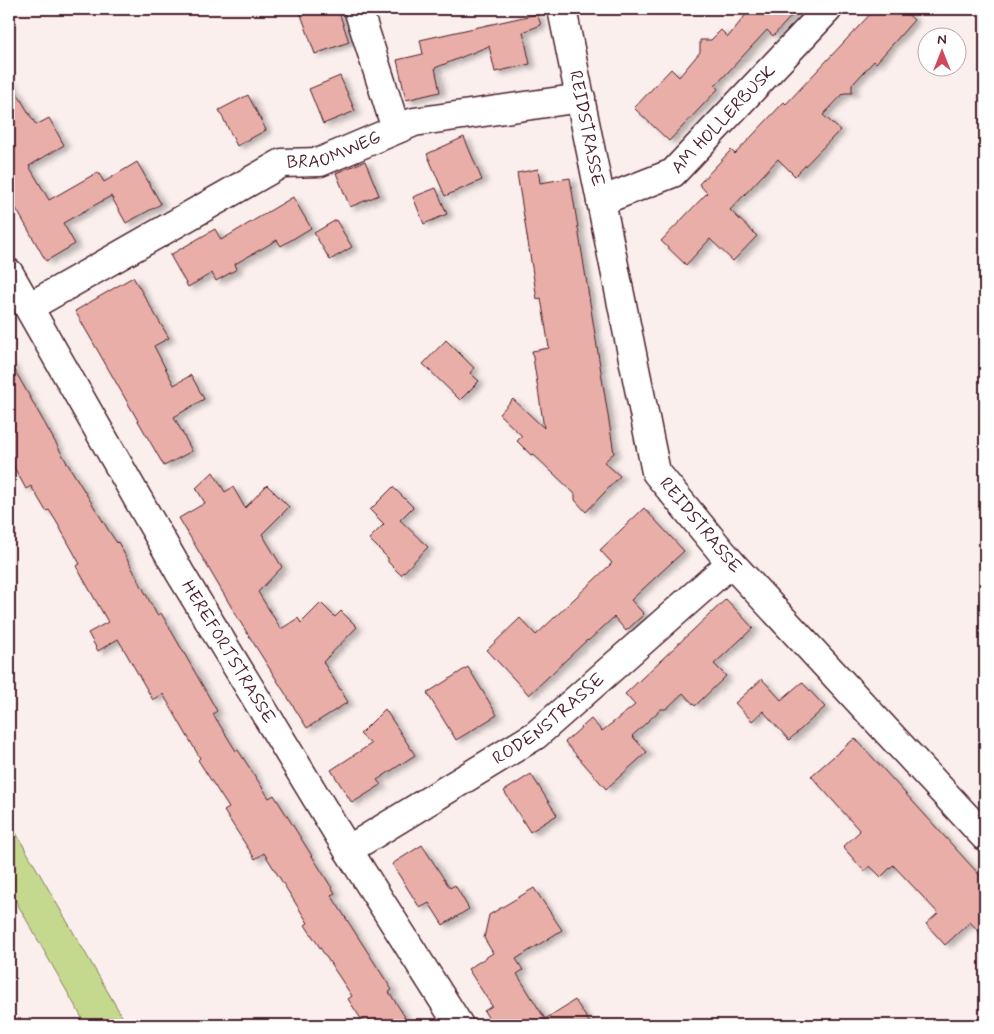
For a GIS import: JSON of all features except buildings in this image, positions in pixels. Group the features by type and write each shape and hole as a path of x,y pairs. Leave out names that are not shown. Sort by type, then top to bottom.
{"street":[{"path":"358,9 396,129"},
{"name":"REIDSTRASSE","path":"562,9 656,472 731,563 985,838"},
{"name":"AM HOLLERBUSK","path":"601,201 673,173 828,9"},
{"name":"BRAOMWEG","path":"29,307 282,163 320,162 414,122 581,98"},
{"name":"HEREFORTSTRASSE","path":"9,272 180,574 348,850 459,1025"},
{"name":"RODENSTRASSE","path":"348,850 536,735 731,563"}],"green space":[{"path":"9,821 127,1025 86,1025 9,889"}]}
